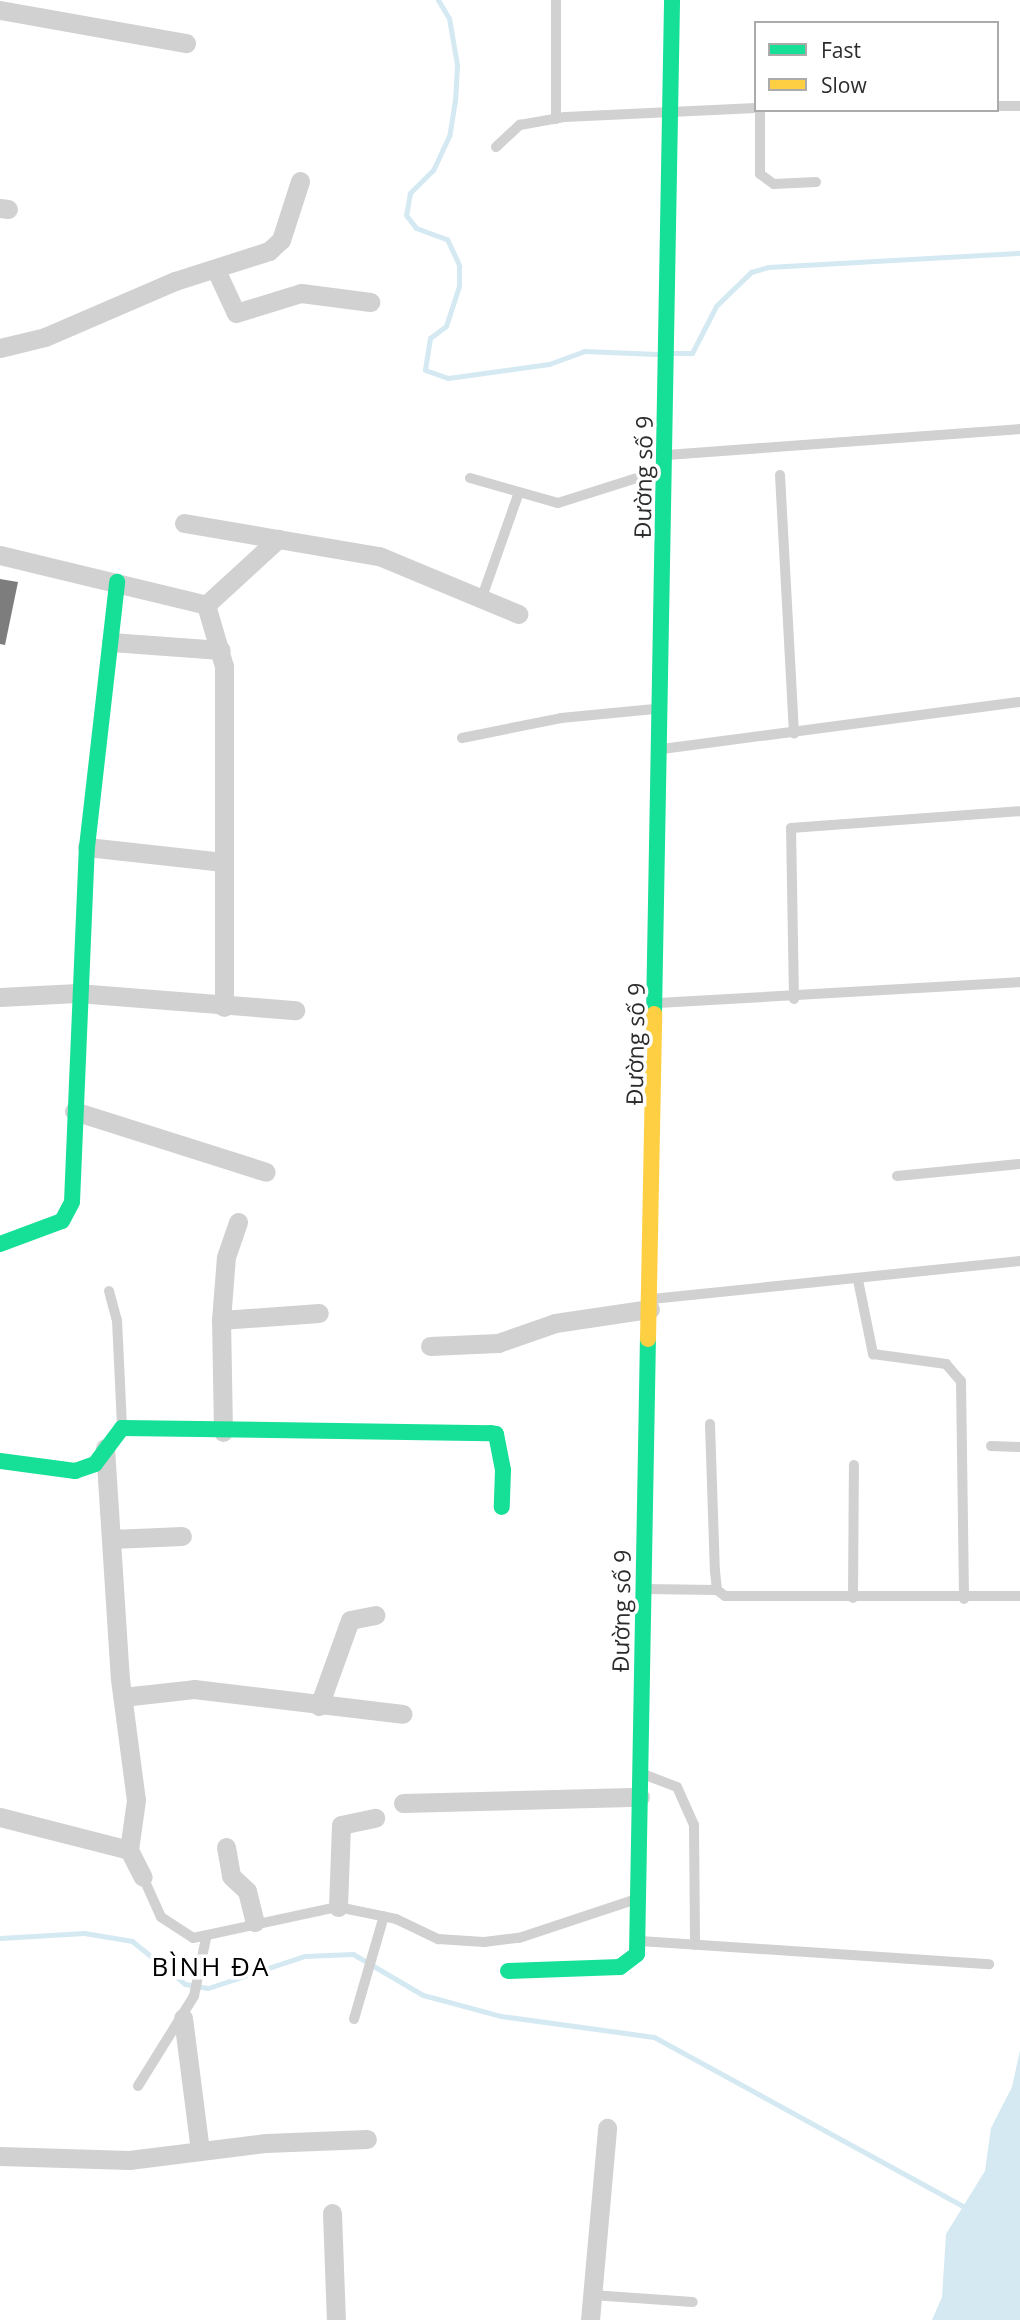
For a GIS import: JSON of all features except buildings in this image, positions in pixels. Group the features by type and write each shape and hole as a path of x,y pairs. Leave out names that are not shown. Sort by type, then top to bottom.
{"street":[{"name":"Đường số 9","path":"637,1941 659,1003 672,0"},
{"path":"0,10 186,43"},
{"path":"0,348 45,337 276,246 300,181"},
{"path":"216,270 236,313 301,293 370,302"},
{"path":"184,523 379,556 481,601 518,614"},
{"path":"206,605 278,539"},
{"path":"0,555 206,605"},
{"path":"0,1244 62,1221 72,1202 77,993 87,847 117,582"},
{"path":"206,605 221,650 224,1007"},
{"path":"111,642 221,650"},
{"path":"87,847 223,862"},
{"path":"0,997 77,993 224,1007 295,1010"},
{"path":"74,1111 266,1172"},
{"path":"223,1432 221,1320 226,1256 238,1222"},
{"path":"430,1346 498,1343 555,1323 651,1304"},
{"path":"221,1320 319,1313"},
{"path":"0,1461 75,1471 95,1464 122,1428 223,1432 489,1433 495,1434 503,1470 502,1507"},
{"path":"105,1448 122,1697 136,1800 129,1850 143,1877"},
{"path":"112,1539 182,1536"},
{"path":"319,1706 350,1620 376,1615"},
{"path":"122,1697 194,1689 403,1714"},
{"path":"403,1803 640,1797"},
{"path":"0,1817 129,1850"},
{"path":"338,1907 341,1825 376,1818"},
{"path":"226,1847 231,1876 247,1891 255,1922"},
{"path":"508,1971 620,1967 631,1964 637,1941"},
{"path":"183,2018 200,2151"},
{"path":"590,2320 607,2128"},
{"path":"0,2157 129,2160 200,2151 367,2139"},
{"path":"332,2213 336,2320"}],"lane":[{"path":"556,0 556,119"},
{"path":"999,106 1020,106"},
{"path":"496,148 520,125 556,119 671,109 754,109"},
{"path":"758,112 760,174 774,184 816,182"},
{"path":"470,478 558,503 666,462 1020,429"},
{"path":"780,475 794,734"},
{"path":"481,601 519,492"},
{"path":"662,749 794,734 1020,702"},
{"path":"462,738 561,718 663,708"},
{"path":"794,999 791,828 1020,811"},
{"path":"659,1003 794,999 1020,982"},
{"path":"897,1176 1020,1164"},
{"path":"651,1304 1020,1261"},
{"path":"858,1280 873,1354 946,1364 961,1381 964,1600"},
{"path":"109,1291 117,1320 122,1428"},
{"path":"710,1424 717,1590"},
{"path":"991,1446 1020,1447"},
{"path":"853,1598 854,1465"},
{"path":"644,1589 717,1590 737,1599 964,1600 1020,1596"},
{"path":"641,1774 677,1787 694,1825 695,1945"},
{"path":"143,1877 171,1927 206,1938 255,1922 338,1907 383,1916 438,1939 484,1942 519,1938 636,1899"},
{"path":"354,2019 383,1916"},
{"path":"138,2086 183,2018 194,1996 206,1938"},
{"path":"637,1941 989,1964"},
{"path":"592,2295 693,2302"}],"water":[{"path":"1020,2050 1020,2320 932,2320 942,2297 946,2234 985,2171 991,2128 1012,2087"}],"waterway":[{"path":"438,0 449,18 457,65 455,100 449,136 433,170 410,193 406,215 416,228 447,239 459,265 459,286 446,326 430,338 425,370 448,378 549,364 584,351 657,354"},
{"path":"674,353 692,353 716,306 751,272 768,267 1020,253"},
{"path":"0,1938 84,1933 132,1941 185,1984 208,1988 305,1956 353,1954 423,1995 501,2016 654,2037 963,2206"}],"traffic: fast":[{"path":"654,1014 672,0"},
{"path":"0,1244 62,1221 72,1202 87,847 117,582"},
{"path":"508,1971 620,1967 637,1954 648,1339"},
{"path":"0,1461 75,1471 95,1464 122,1428 490,1433 496,1434 503,1470 502,1507"}],"traffic: slow":[{"path":"648,1339 654,1014"}],"district":[{"name":"BÌNH ĐA","path":"211,1967"}]}
